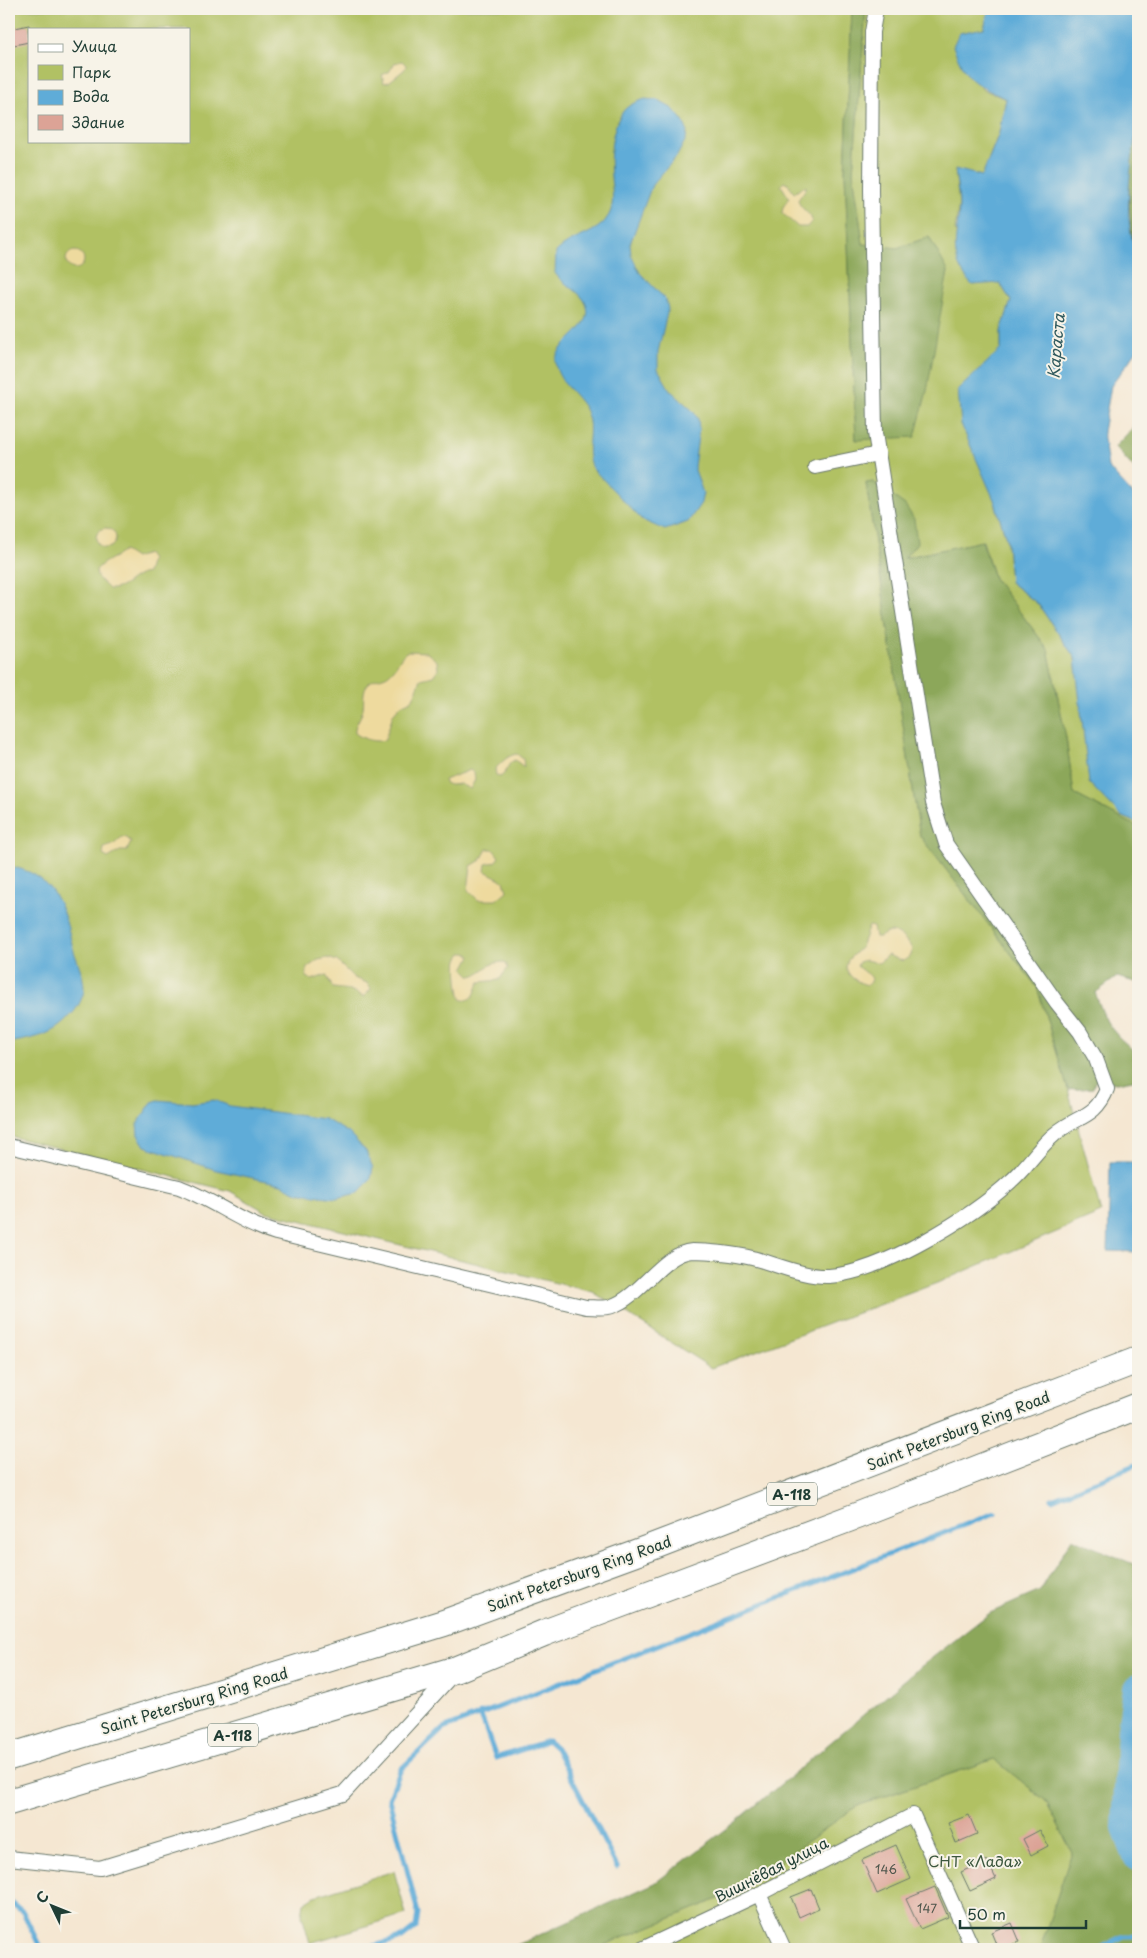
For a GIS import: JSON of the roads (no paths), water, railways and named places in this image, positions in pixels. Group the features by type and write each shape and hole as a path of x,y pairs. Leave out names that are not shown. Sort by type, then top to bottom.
{"highway":[{"name":"Saint Petersburg Ring Road","path":"9,1757 444,1623 686,1534 1138,1360"},
{"name":"А-118","path":"9,1802 457,1669 544,1633 860,1515 1138,1406"}],"street":[{"path":"9,1146 179,1187 201,1195 254,1227 276,1233 586,1307 611,1307 626,1300 676,1257 691,1251 751,1257 797,1272 827,1276 849,1274 951,1226 988,1202 1014,1179 1054,1134 1101,1104 1107,1089 1096,1059 1080,1032 1057,1003 946,844 933,803 875,433 871,190 872,32 876,9"},
{"path":"815,466 878,454"},
{"path":"9,1858 100,1868 343,1794 457,1669"},
{"name":"Вишнёвая улица","path":"642,1949 759,1894 913,1815 973,1949"},
{"path":"759,1894 784,1949"}],"water":[{"path":"989,9 1138,9 1138,109 1128,202 1132,239 1138,257 1138,349 1111,386 1103,432 1108,467 1138,500 1138,823 1121,816 1089,783 1075,658 1038,604 1010,582 1007,542 995,502 961,424 958,390 1001,349 1001,331 1011,301 1000,283 972,285 959,264 955,246 959,196 955,169 982,176 999,133 1006,99 985,89 972,80 962,67 953,46 959,33 984,28"},
{"path":"645,99 657,100 673,109 683,121 687,130 686,139 677,156 652,185 630,244 631,255 640,273 666,300 668,309 658,352 658,369 670,390 693,411 698,419 699,429 694,467 703,493 701,503 688,522 665,530 642,520 592,468 589,454 589,425 586,411 559,376 555,361 564,345 583,325 588,309 581,296 555,273 556,252 569,242 599,227 609,215 613,201 610,170 615,127 626,108"},
{"path":"17,868 30,872 40,879 56,897 83,977 84,989 81,1000 64,1023 42,1035 9,1043 9,869"},
{"path":"158,1100 192,1103 214,1100 230,1106 325,1119 349,1133 366,1151 373,1168 371,1178 359,1193 337,1198 320,1196 297,1192 281,1184 216,1170 145,1146 138,1135 137,1124 152,1102"},
{"path":"1110,1162 1138,1162 1138,1252 1108,1251"}],"waterway":[{"path":"1052,1499 1138,1464"},
{"path":"364,1949 402,1938 416,1927 418,1913 389,1799 401,1769 443,1729 995,1513"},
{"name":"Караста","path":"1138,1689 1132,1730 1127,1828 1138,1856"},
{"path":"480,1713 496,1758 548,1741 556,1748 617,1867"},
{"path":"9,1901 23,1912 41,1949"},
{"path":"1103,1947 1124,1936 1138,1936"}],"park label":[{"name":"СНТ «Лада»","path":"975,1860"}]}
